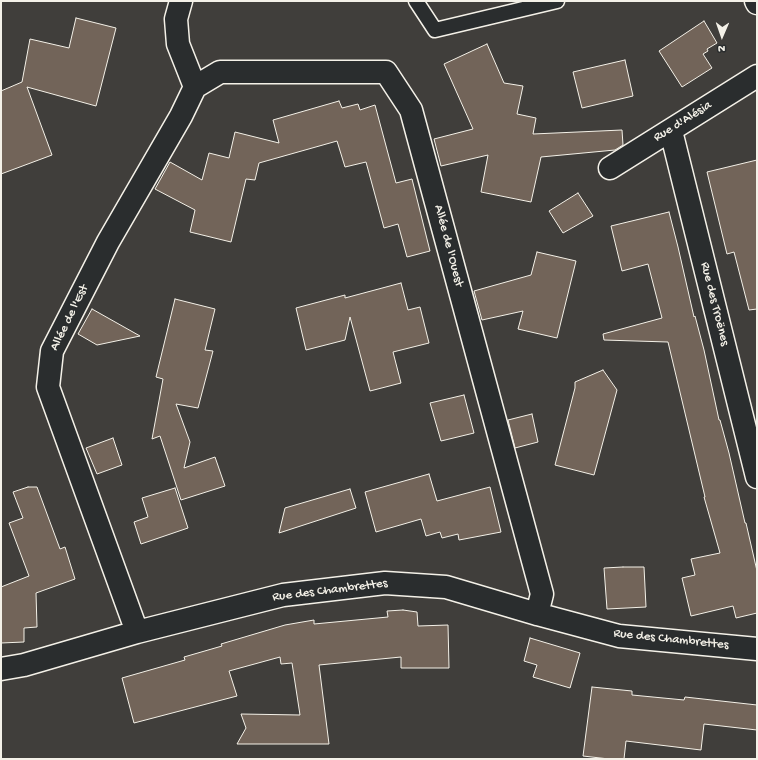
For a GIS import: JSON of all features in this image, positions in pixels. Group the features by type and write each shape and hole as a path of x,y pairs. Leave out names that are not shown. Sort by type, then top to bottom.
{"street":[{"path":"181,1 176,19 178,44 195,87"},
{"name":"Allée de l'Ouest","path":"195,87 220,72 386,72 399,91 411,110 542,594 537,614"},
{"name":"Rue d'Alésia","path":"610,168 757,76"},
{"name":"Allée de l'Est","path":"137,632 48,387 52,351 108,242 181,116 195,87"},
{"name":"Rue des Troënes","path":"670,131 757,477"},
{"name":"Rue des Chambrettes","path":"1,668 24,666 137,632 283,595 385,583 446,587 619,636 757,649"}],"lane":[{"path":"416,1 435,30 556,1"}],"building":[{"path":"76,18 116,28 96,106 27,87 52,155 1,174 1,91 22,82 30,39 69,48"},
{"path":"704,21 717,43 707,49 708,51 703,54 712,68 682,87 659,51"},
{"path":"487,44 504,83 523,86 517,114 536,118 533,134 622,130 623,145 615,150 541,157 531,202 481,192 488,155 441,166 434,139 473,129 444,64"},
{"path":"625,60 633,96 582,108 573,72"},
{"path":"339,101 342,108 358,104 360,110 375,105 396,183 412,179 430,251 407,257 398,224 384,228 366,162 345,167 337,141 259,163 255,180 246,179 231,242 190,232 195,210 155,189 170,162 202,180 209,153 229,158 235,132 279,143 273,120"},
{"path":"757,160 757,309 749,310 734,252 727,254 707,172"},
{"path":"578,193 593,216 563,233 549,211"},
{"path":"669,212 757,571 757,613 736,618 733,606 691,616 682,578 695,575 691,559 720,553 704,497 668,342 604,340 603,334 662,318 648,264 622,271 611,226"},
{"path":"537,252 576,261 557,338 518,329 523,311 482,320 474,291 531,275"},
{"path":"401,283 408,310 420,307 429,343 393,352 401,383 370,391 350,317 345,340 306,350 296,308 345,295 345,298"},
{"path":"175,299 215,309 205,350 213,351 198,408 176,404 190,442 184,468 215,457 225,486 181,500 160,436 152,439 163,379 156,377"},
{"path":"92,309 140,336 97,345 78,334"},
{"path":"603,370 617,390 594,475 555,465 575,388 575,382"},
{"path":"464,395 474,433 441,441 430,403"},
{"path":"532,414 538,442 515,448 508,420"},
{"path":"113,438 122,465 97,474 86,448"},
{"path":"429,474 437,501 490,487 501,532 459,540 458,534 442,538 440,532 426,536 421,519 376,532 365,492"},
{"path":"28,487 37,487 60,549 65,547 75,579 36,593 37,627 24,628 24,642 1,643 1,587 29,576 9,523 23,518 13,492"},
{"path":"175,488 188,528 141,544 134,522 148,517 142,498"},
{"path":"350,489 356,508 279,533 285,508"},
{"path":"644,567 646,607 607,609 604,568"},
{"path":"403,610 417,612 418,626 448,625 449,668 401,668 401,657 319,665 329,744 237,744 246,728 241,714 300,715 292,663 281,664 280,657 229,671 237,696 134,723 122,678 185,660 184,657 222,646 221,644 285,625 314,620 314,624 388,617 387,611"},
{"path":"530,638 580,653 570,688 533,677 537,665 524,661"},
{"path":"592,687 632,691 632,695 684,700 685,697 757,705 757,730 704,724 701,750 626,741 624,759 583,756"}]}
